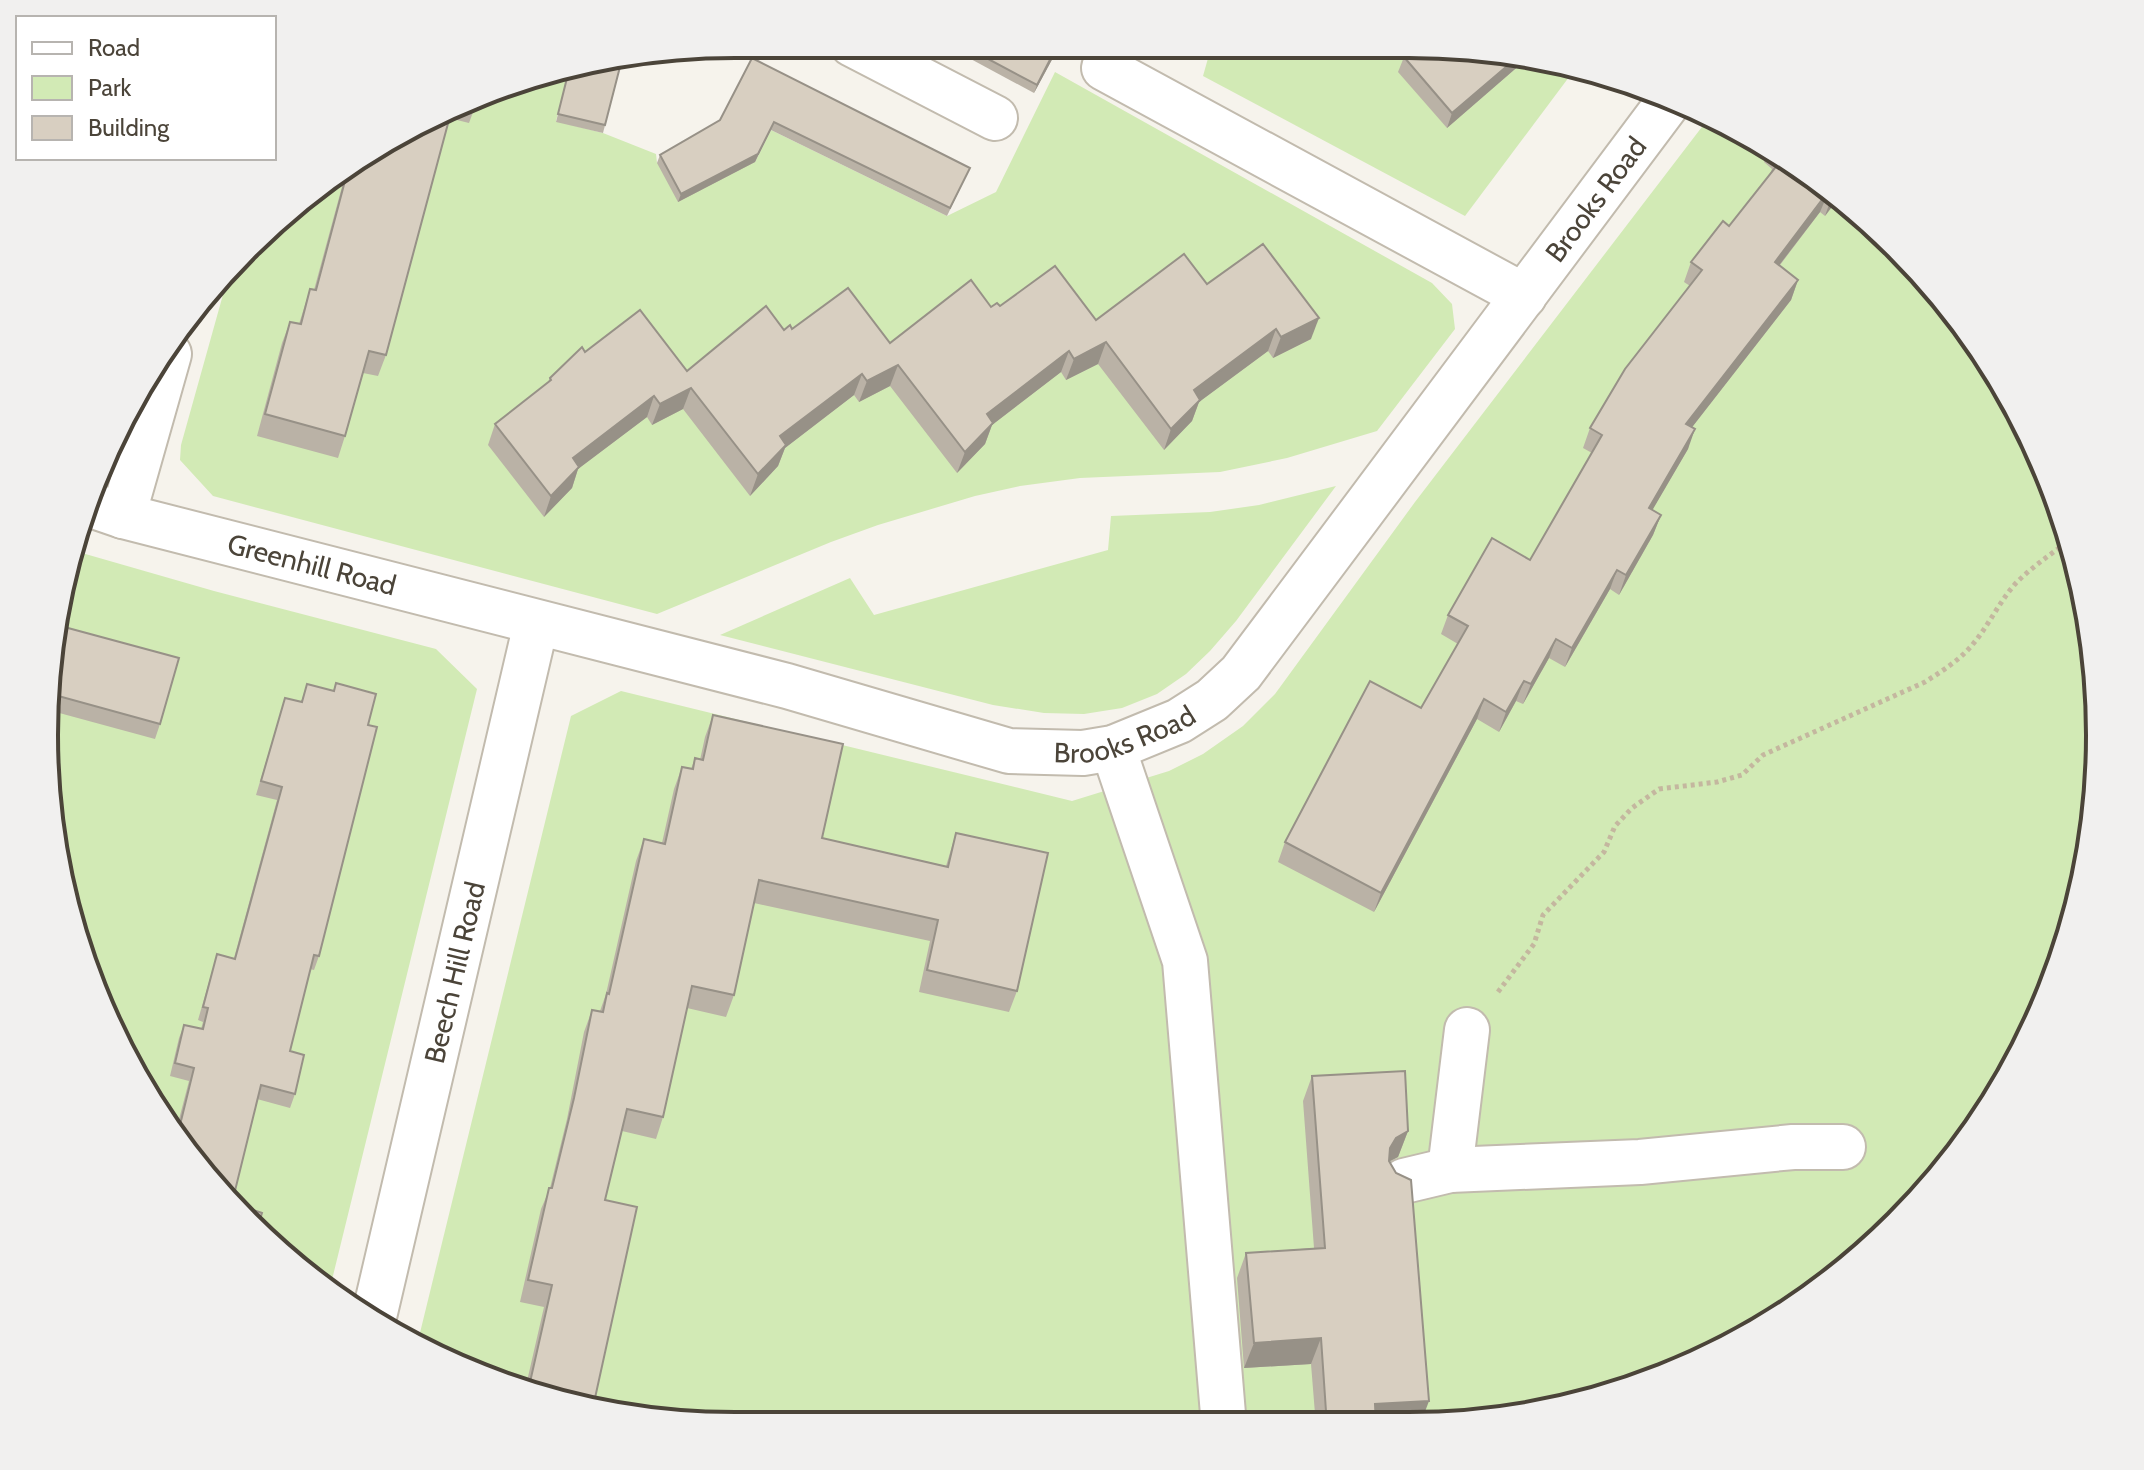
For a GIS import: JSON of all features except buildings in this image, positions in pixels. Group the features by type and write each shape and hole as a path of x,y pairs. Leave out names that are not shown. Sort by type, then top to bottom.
{"street":[{"path":"879,58 995,118"},
{"path":"1104,68 1524,296"},
{"name":"Brooks Road","path":"536,624 787,686 1009,751 1083,753 1113,748 1179,721 1212,700 1241,673 1664,108"},
{"path":"105,510 157,383"},
{"name":"Greenhill Road","path":"105,510 536,624"},
{"name":"Beech Hill Road","path":"376,1309 536,624"},
{"path":"1113,748 1185,961 1223,1412"},
{"path":"1450,1170 1467,1030"},
{"path":"1404,1181 1450,1170 1640,1162 1793,1147 1843,1147"}],"path":[{"path":"1467,1030 1486,1011 1534,944 1543,915 1604,852 1615,826 1632,808 1659,789 1717,782 1742,775 1763,755 1925,682 1949,667 1973,644 2015,584 2059,548"}],"green space":[{"path":"1208,58 1409,58 1497,64 1569,77 1465,216 1203,76"},
{"path":"1055,72 1432,283 1452,304 1455,329 1377,431 1287,458 1220,472 1080,478 975,496 831,542 657,614 213,496 180,460 181,445 224,292 256,256 323,198 396,149 476,110 567,79 556,121 603,133 656,154 657,163 755,162 771,130 947,216 996,192"},
{"path":"1703,126 1785,172 1821,198 1888,256 1946,323 1995,397 2016,436 2050,517 2073,603 2085,691 2086,735 2085,779 2073,867 2050,953 2016,1034 1995,1074 1972,1111 1918,1181 1855,1244 1785,1298 1748,1321 1668,1360 1584,1389 1541,1399 1453,1411 691,1411 603,1399 560,1389 476,1360 420,1334 571,716 621,691 1072,801 1169,771 1203,754 1243,726 1275,694 1415,502"},
{"path":"1336,486 1236,621 1210,651 1186,674 1157,694 1122,708 1084,714 1044,713 993,705 720,635 850,578 874,615 1108,550 1111,516 1210,512 1259,505"},
{"path":"83,553 436,649 477,689 332,1279 256,1214 198,1147 149,1074 128,1034 94,953 71,867 59,779 59,691 71,603"}]}
